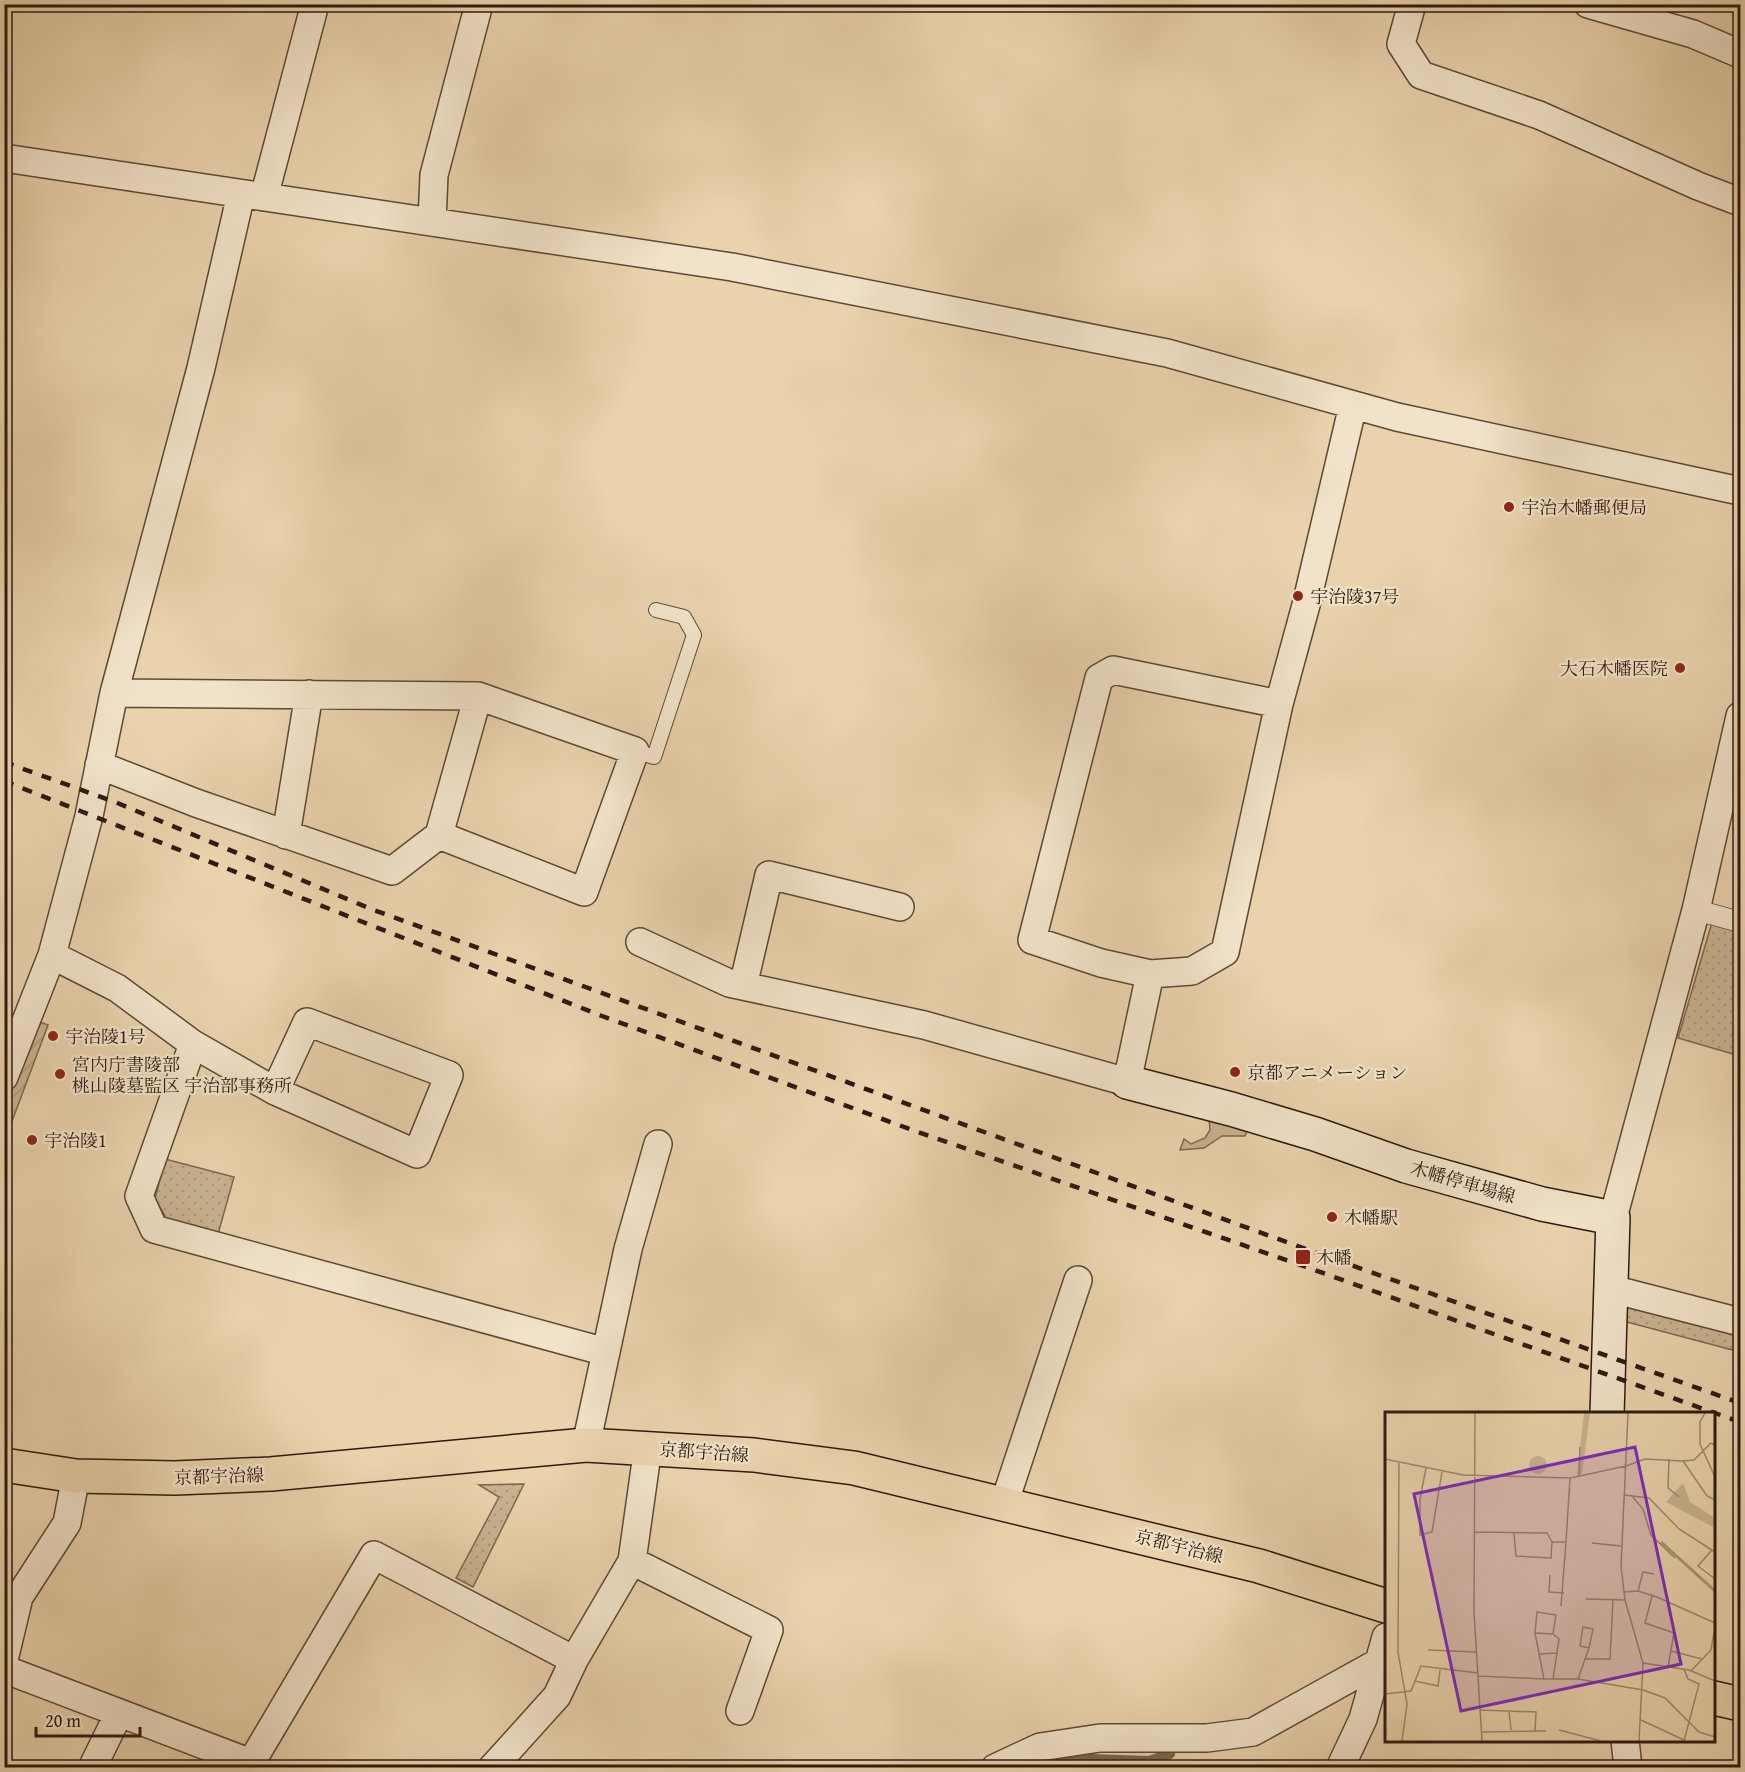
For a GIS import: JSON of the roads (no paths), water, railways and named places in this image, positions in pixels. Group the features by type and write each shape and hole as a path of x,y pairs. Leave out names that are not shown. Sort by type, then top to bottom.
{"main road":[{"name":"木幡停車場線","path":"1127,1082 1231,1109 1406,1166 1542,1204 1613,1218"},
{"path":"1607,1412 1613,1218"},
{"name":"京都宇治線","path":"4,1465 76,1476 175,1478 271,1474 586,1446 648,1447 754,1455 854,1468 1259,1566 1385,1606"},
{"path":"1715,1698 1740,1704"}],"street":[{"path":"4,1077 52,955 99,765 114,693 201,368 253,195 315,4"},
{"path":"432,222 434,175 479,4"},
{"path":"1412,4 1401,44 1421,75 1539,115 1698,186 1740,202"},
{"path":"1588,4 1693,34 1740,54"},
{"path":"4,158 732,267 1155,350 1397,417 1740,491"},
{"path":"1279,704 1113,670 1099,678 1032,940 1101,963 1150,974 1192,971 1225,952 1279,704 1306,605 1353,405"},
{"path":"114,693 478,696 635,751 584,892 439,835"},
{"path":"286,835 309,694"},
{"path":"99,765 286,835 392,871 439,835 478,696"},
{"path":"1613,1218 1695,910 1740,716"},
{"path":"743,986 769,875 900,907"},
{"path":"1695,910 1740,922"},
{"path":"640,942 729,983 924,1025 1127,1082 1150,974"},
{"path":"52,955 117,988 193,1044 275,1091 417,1154 449,1075 307,1022 275,1091"},
{"path":"193,1044 139,1196 153,1229 606,1352"},
{"path":"586,1446 628,1249 658,1144"},
{"path":"1004,1504 1078,1280"},
{"path":"1612,1289 1740,1322"},
{"path":"492,1767 557,1696 574,1660 632,1561 648,1447"},
{"path":"4,1659 19,1597 67,1523 76,1476"},
{"path":"4,1669 251,1763 374,1555 574,1660"},
{"path":"632,1561 769,1630 740,1711"},
{"path":"995,1767 1040,1747 1100,1738 1207,1738 1254,1732 1383,1649"},
{"path":"1340,1767 1363,1719 1383,1649"},
{"path":"92,1767 119,1713"},
{"path":"1625,1742 1628,1767"}],"lane":[{"path":"635,751 654,757 694,635 684,617 657,610"}],"waterway":[{"path":"1043,1768 1062,1758 1149,1761 1170,1754"}],"railway":[{"path":"4,762 115,802 371,909 1314,1252 1740,1403"},
{"path":"4,781 602,1016 915,1131 1309,1268 1712,1412"},
{"path":"1715,1413 1740,1422"}],"place":[{"name":"宇治木幡郵便局","path":"1509,507"},
{"name":"宇治陵37号","path":"1298,596"},
{"name":"大石木幡医院","path":"1680,668"},
{"name":"宇治陵1号","path":"53,1036"},
{"name":"京都アニメーション","path":"1235,1072"},
{"name":"宮内庁書陵部 桃山陵墓監区 宇治部事務所","path":"60,1074"},
{"name":"宇治陵1","path":"32,1140"},
{"name":"木幡駅","path":"1332,1217"},
{"name":"木幡","path":"1303,1257"}]}
